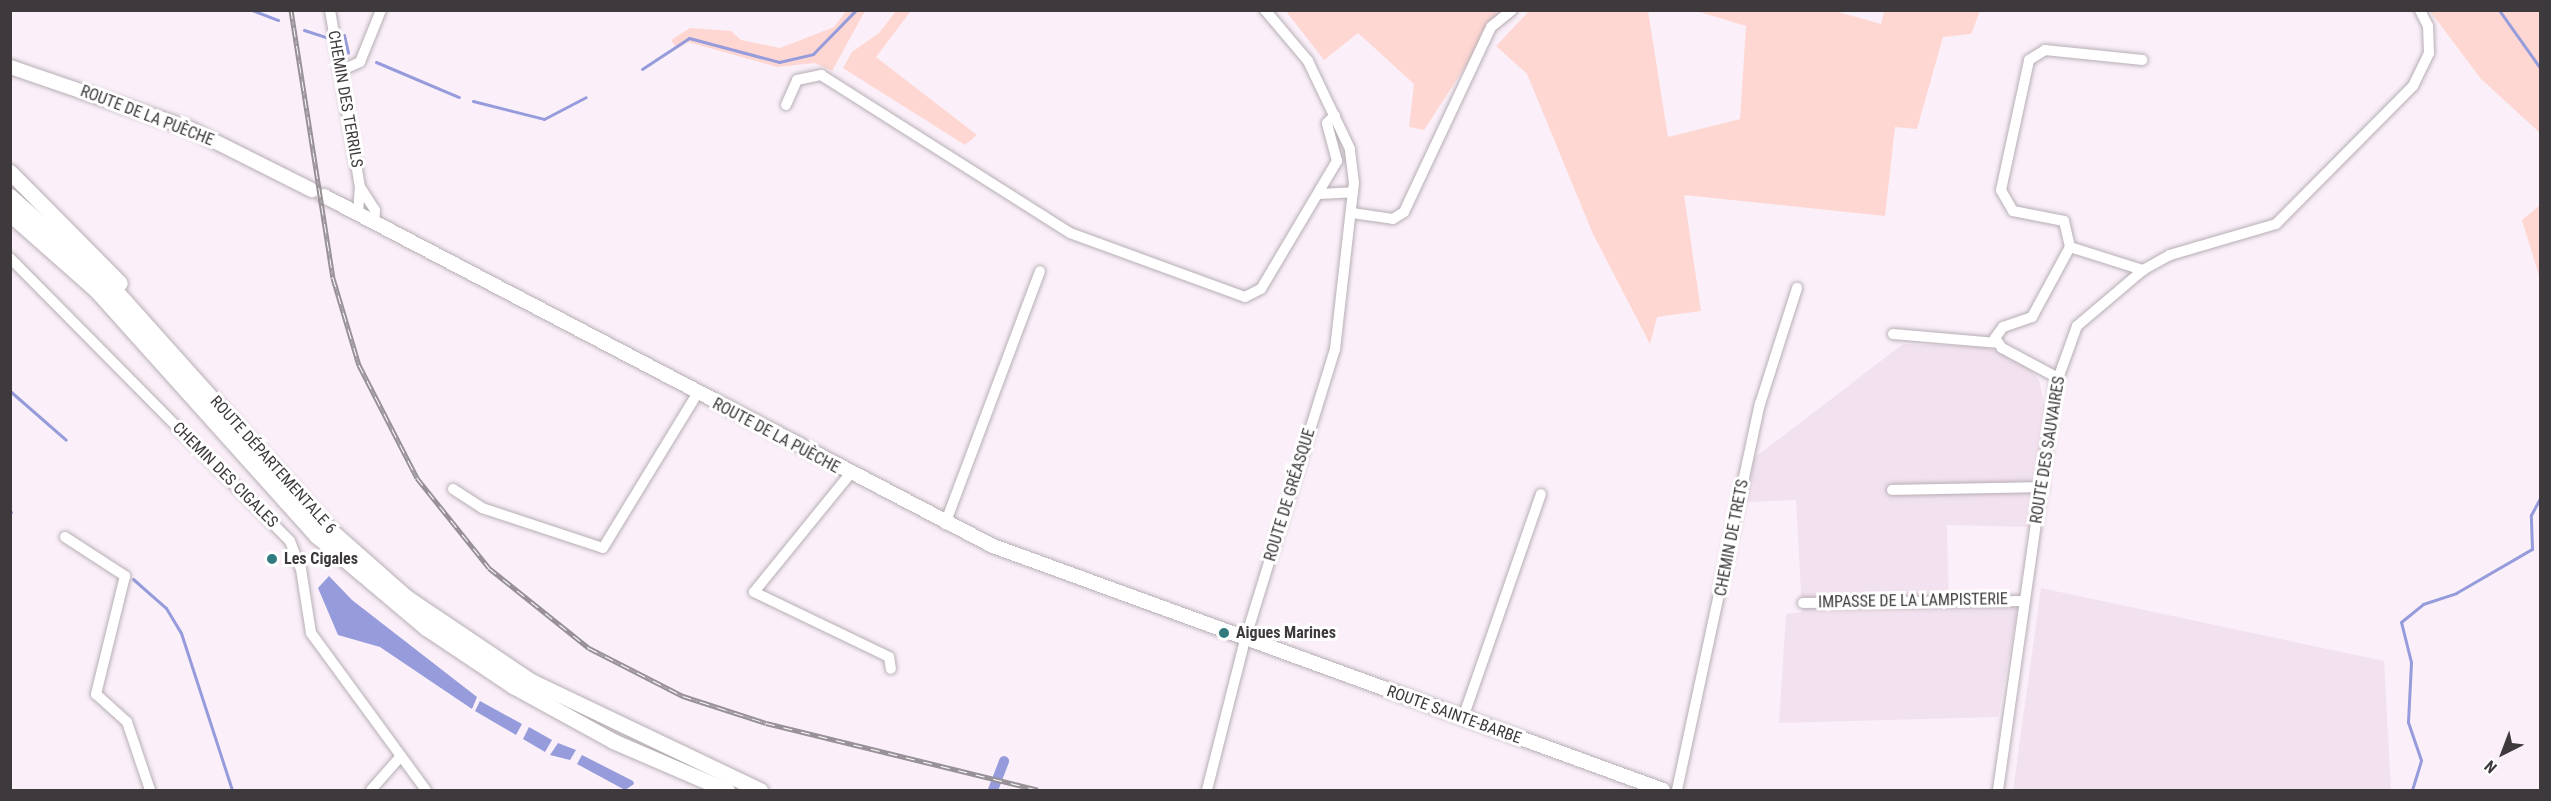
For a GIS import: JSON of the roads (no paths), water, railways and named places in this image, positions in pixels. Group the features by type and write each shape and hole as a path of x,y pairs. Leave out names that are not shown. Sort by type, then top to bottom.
{"highway":[{"path":"10,172 88,247 193,377"},
{"name":"ROUTE DÉPARTEMENTALE 6","path":"10,195 115,290 327,526 406,597 531,681 760,790"},
{"name":"ROUTE DÉPARTEMENTALE 6","path":"10,214 72,266 317,536 426,628 513,686 614,741 727,790"},
{"path":"10,221 72,266"}],"main road":[{"name":"ROUTE DE LA PUÈCHE","path":"10,67 188,128 318,193 945,524 1056,572 1245,640"},
{"name":"ROUTE SAINTE-BARBE","path":"1245,640 1663,790"}],"street":[{"name":"CHEMIN DES TERRILS","path":"330,10 360,187 358,214"},
{"path":"340,71 360,62 381,10"},
{"name":"ROUTE DE GRÉASQUE","path":"1207,790 1245,640 1335,350 1352,213 1350,150 1308,61 1266,10"},
{"path":"1352,213 1393,219 1404,212 1491,27 1512,10"},
{"name":"ROUTE DES SAUVAIRES","path":"1998,790 2058,378 2077,326 2143,270 2201,244 2276,224 2414,86 2429,53 2428,27 2420,10"},
{"path":"1997,343 2002,327 2032,317 2070,247 2064,221 2013,211 2001,189 2029,60 2045,50 2142,60"},
{"path":"786,105 797,80 821,75 1070,233 1245,297 1261,289 1319,194 1338,158 1327,123 1335,115"},
{"name":"CHEMIN DES TERRILS","path":"360,187 375,210 374,224"},
{"path":"1319,194 1353,192"},
{"path":"2070,247 2143,270"},
{"name":"CHEMIN DES CIGALES","path":"10,258 290,541 301,569 311,633 426,790"},
{"path":"945,524 1040,271"},
{"name":"CHEMIN DE TRETS","path":"1677,790 1760,404 1797,288"},
{"path":"1893,334 1997,343 2058,378"},
{"path":"453,489 482,508 603,548 697,394"},
{"path":"850,474 754,592 889,657 891,669"},
{"path":"1892,490 2043,487"},
{"path":"1463,718 1541,494"},
{"path":"65,537 124,572 96,694 127,722 150,790"},
{"name":"IMPASSE DE LA LAMPISTERIE","path":"1803,603 2024,601"},
{"path":"371,790 401,756"}],"water":[{"path":"329,576 352,600 477,697 472,709 380,647 338,635 318,588"},
{"path":"480,701 522,724 516,735 475,711"},
{"path":"529,727 552,740 545,752 523,739"},
{"path":"558,743 576,750 570,760 550,755"},
{"path":"582,755 633,781 634,784 625,790 577,764"}],"waterway":[{"path":"252,10 278,20"},
{"path":"642,69 689,38 779,62 813,54 856,10"},
{"path":"2499,10 2540,68"},
{"path":"304,30 326,37"},
{"path":"344,35 348,53"},
{"path":"376,62 459,97"},
{"path":"473,101 544,119 586,97"},
{"path":"10,391 66,440"},
{"path":"2412,790 2421,760 2408,722 2411,662 2401,622 2423,604 2456,593 2532,549 2531,515 2540,498"},
{"path":"133,579 166,608 181,633 232,790"},
{"path":"993,790 1004,761"}],"railway":[{"path":"291,10 333,278 359,365 417,478 489,568 589,648 683,696 766,723 1038,790"}],"place":[{"name":"Les Cigales","path":"272,559"},
{"name":"Aigues Marines","path":"1224,633"}]}
